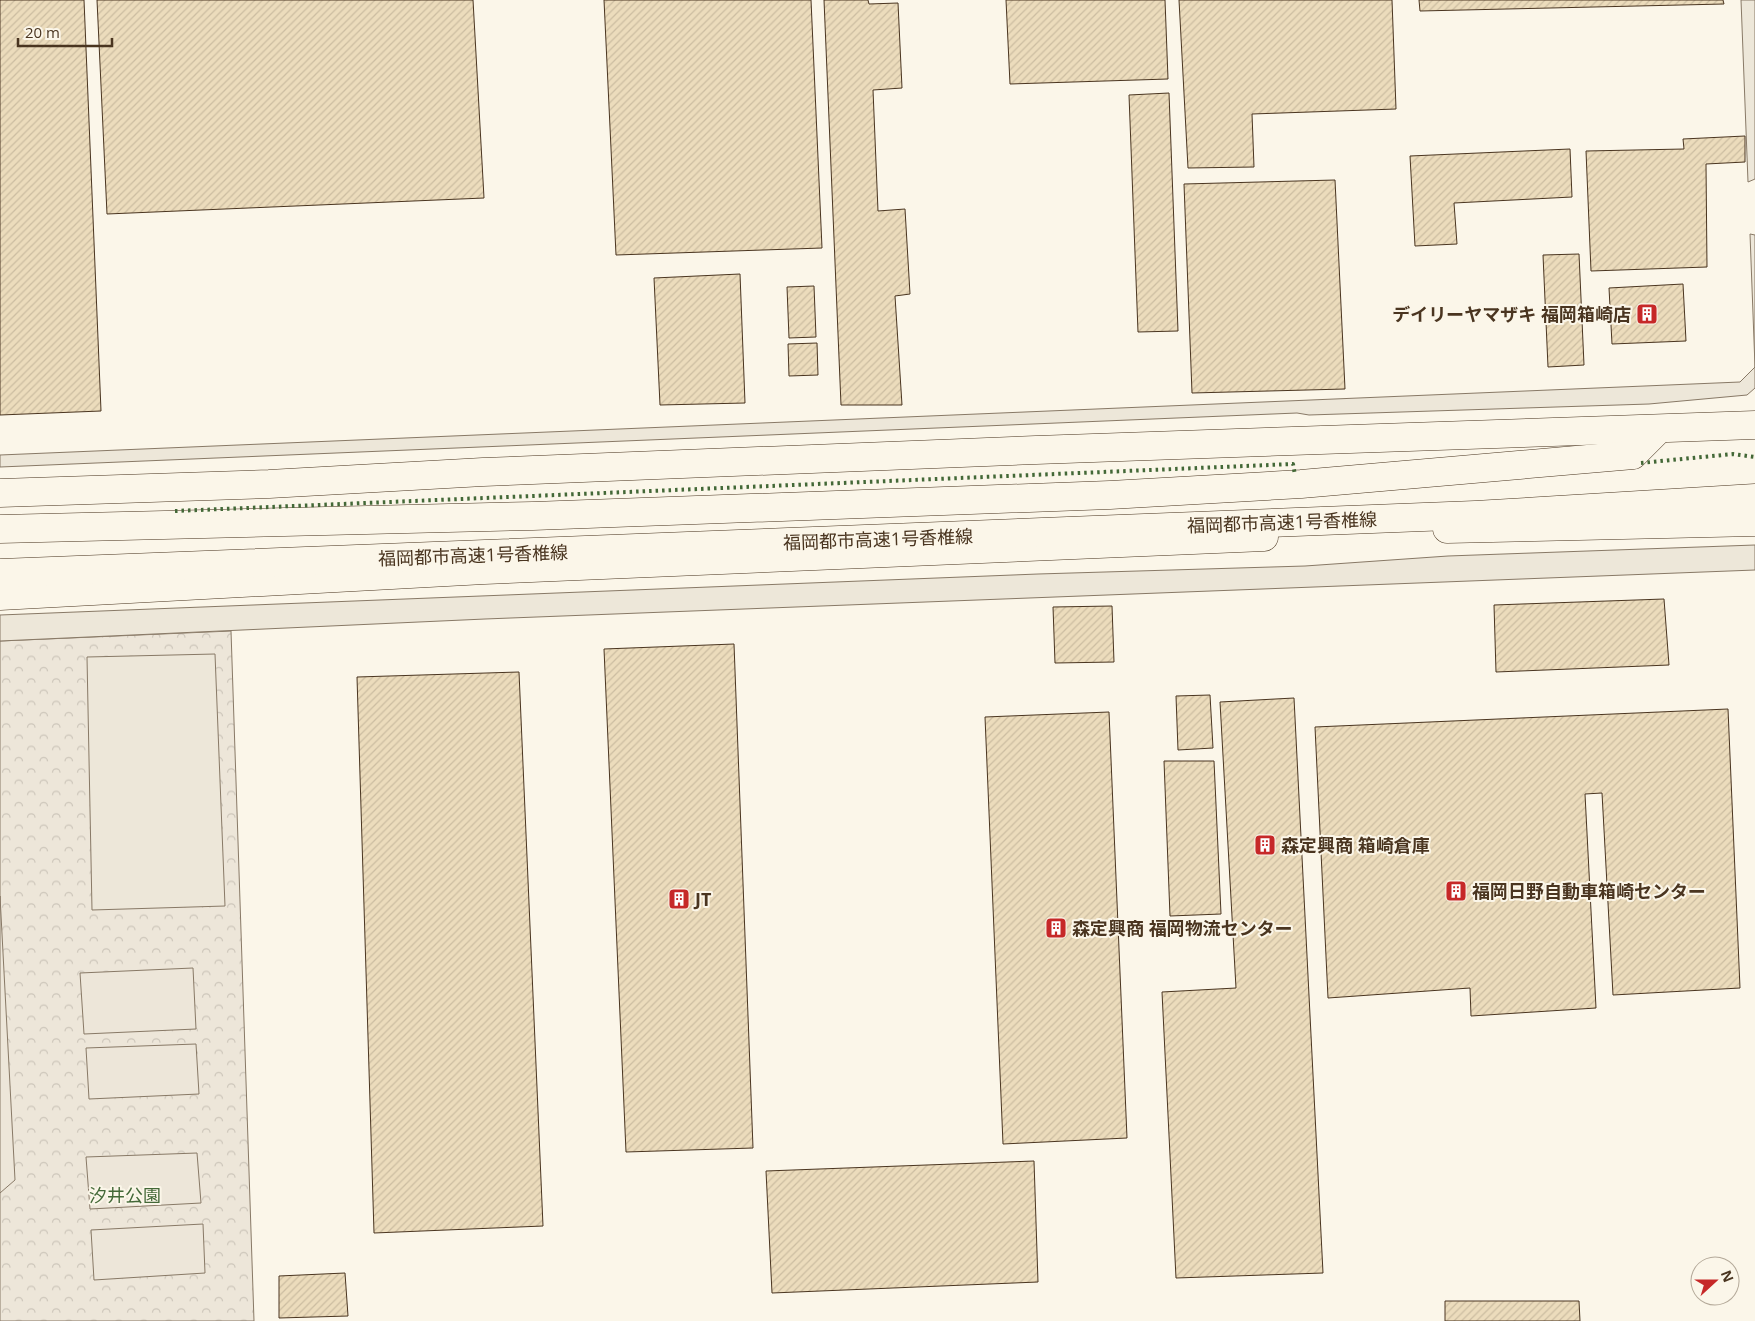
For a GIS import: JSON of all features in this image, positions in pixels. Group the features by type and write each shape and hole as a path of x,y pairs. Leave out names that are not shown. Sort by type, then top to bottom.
{"main road":[{"path":"0,493 269,484 483,472 1036,450 1658,430 1755,425"},
{"path":"0,529 533,516 1110,495 1301,484 1633,455 1658,430"},
{"name":"福岡都市高速1号香椎線","path":"0,573 1465,515 1755,498"},
{"name":"福岡都市高速1号香椎線","path":"0,586 937,551 1755,511"},
{"path":"0,596 484,570 1425,530 1755,522"}],"green space":[{"name":"汐井公園","path":"231,631 254,1321 0,1321 0,641"},
{"path":"0,896 15,1180 0,1193"},
{"path":"193,968 196,1029 84,1034 80,973"},
{"path":"196,1044 199,1094 89,1099 86,1048"},
{"path":"197,1153 201,1203 90,1209 86,1157"},
{"path":"203,1224 205,1273 94,1280 91,1230"}],"shaded area":[{"path":"1741,0 1755,0 1755,179 1748,182"},
{"path":"1750,234 1755,235 1755,367"},
{"path":"1755,367 1755,388 1747,395 1649,404 1309,415 1297,413 0,467 0,455 1740,382"},
{"path":"1755,545 1755,570 485,619 0,641 0,615 1038,574 1305,566 1448,556"},
{"path":"215,654 225,906 92,910 87,657"}],"building":[{"path":"0,0 84,0 101,411 0,415"},
{"path":"97,0 473,0 484,198 107,214"},
{"path":"604,0 811,0 822,248 616,255"},
{"path":"824,0 868,0 869,4 898,3 902,88 873,90 878,211 905,209 910,294 895,296 902,405 841,405"},
{"path":"1006,0 1165,0 1168,79 1010,84"},
{"path":"1179,0 1392,0 1396,109 1252,114 1254,167 1188,168"},
{"path":"1419,0 1723,0 1724,4 1420,11"},
{"path":"1169,93 1178,331 1138,332 1129,95"},
{"path":"1745,136 1745,162 1706,164 1707,267 1591,271 1586,151 1684,149 1683,139"},
{"path":"1570,149 1572,197 1454,203 1457,244 1415,246 1410,156"},
{"path":"1335,180 1345,389 1192,393 1184,184"},
{"path":"1579,254 1584,365 1548,367 1543,255"},
{"path":"740,274 745,403 660,405 654,278"},
{"name":"デイリーヤマザキ 福岡箱崎店","path":"1683,284 1686,341 1612,344 1609,288"},
{"path":"814,286 816,337 789,338 787,287"},
{"path":"817,343 818,375 789,376 788,344"},
{"path":"1664,599 1669,665 1496,672 1494,605"},
{"path":"1112,606 1114,662 1055,663 1053,607"},
{"name":"JT","path":"734,644 753,1148 626,1152 604,649"},
{"path":"519,672 543,1226 374,1233 357,677"},
{"path":"1210,695 1213,748 1178,750 1176,696"},
{"name":"森定興商 箱崎倉庫","path":"1294,698 1323,1273 1176,1278 1162,992 1236,988 1220,702"},
{"name":"福岡日野自動車箱崎センター","path":"1728,709 1740,988 1613,995 1602,793 1585,794 1596,1008 1471,1016 1470,988 1328,998 1315,727"},
{"name":"森定興商 福岡物流センター","path":"1109,712 1127,1138 1003,1144 985,717"},
{"path":"1164,761 1214,761 1221,914 1170,916"},
{"path":"1034,1161 1038,1282 772,1293 766,1171"},
{"path":"345,1273 348,1316 279,1318 279,1276"},
{"path":"1445,1301 1579,1301 1580,1321 1445,1321"}],"hedge":[{"path":"1641,463 1733,454 1755,457"},
{"path":"175,511 1293,464 1295,475"}],"place":[{"name":"デイリーヤマザキ 福岡箱崎店","path":"1647,314"},
{"name":"森定興商 箱崎倉庫","path":"1265,845"},
{"name":"福岡日野自動車箱崎センター","path":"1456,891"},
{"name":"JT","path":"679,899"},
{"name":"森定興商 福岡物流センター","path":"1056,928"}]}
